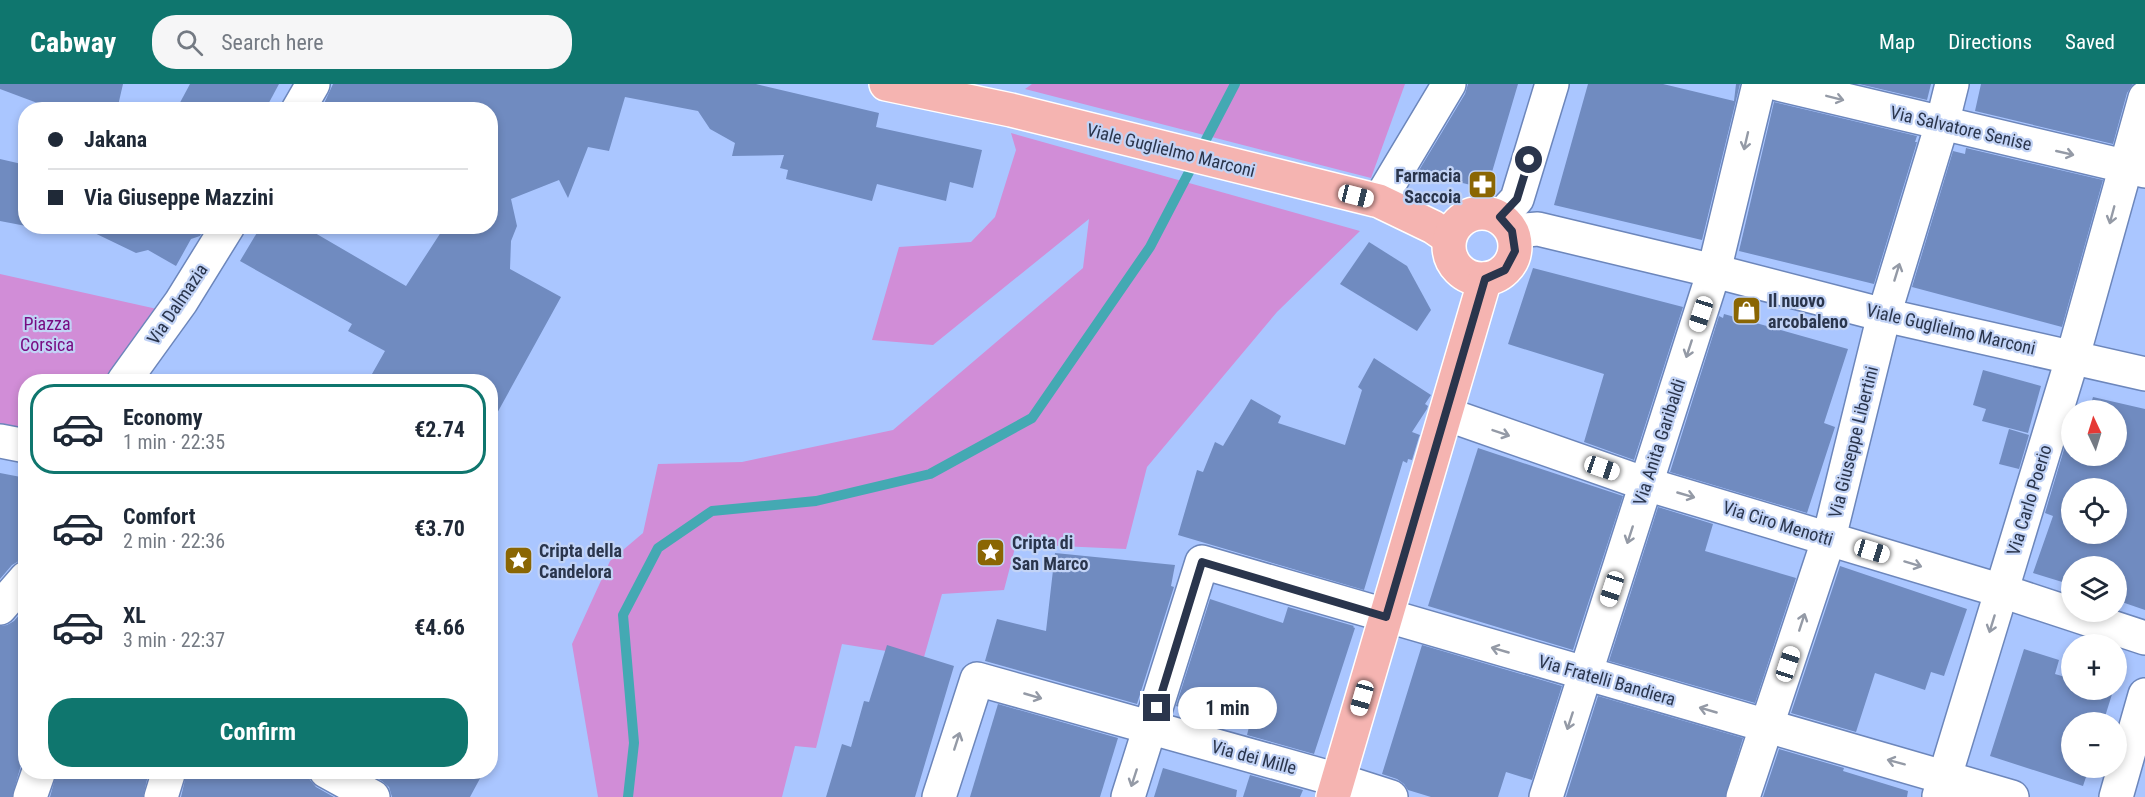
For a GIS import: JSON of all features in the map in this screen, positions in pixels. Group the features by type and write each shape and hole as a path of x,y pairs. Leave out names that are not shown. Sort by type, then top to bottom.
{"main road":[{"name":"Viale Guglielmo Marconi","path":"886,84 1011,110 1379,201 1433,227 1449,238 1460,220 1479,212 1506,224"},
{"path":"1449,238 1450,259 1465,275 1485,279 1505,270 1515,251 1506,224"},
{"path":"1336,788 1485,279"}],"street":[{"path":"303,102 313,84"},
{"path":"1379,201 1449,84"},
{"path":"1506,224 1517,199 1552,84"},
{"name":"Via Anita Garibaldi","path":"1546,797 1714,271 1759,84"},
{"name":"Via Salvatore Senise","path":"1778,84 2135,169"},
{"name":"Via Giuseppe Libertini","path":"1743,797 1829,538 1884,315 1952,84"},
{"name":"Via Carlo Poerio","path":"1942,787 2073,356 2135,169 2145,98"},
{"name":"Viale Guglielmo Marconi","path":"1506,224 1714,271 1884,315 2145,374"},
{"name":"Via Dalmazia","path":"129,374 181,302 223,234"},
{"name":"Via Ciro Menotti","path":"1446,414 1646,484 2002,591 2145,638"},
{"path":"0,441 18,444"},
{"name":"Via Fratelli Bandiera","path":"1150,729 1202,562 1768,727 1942,787 2012,797"},
{"path":"0,608 18,587"},
{"name":"Via dei Mille","path":"939,797 977,680 1150,729 1336,788 1391,797"},
{"path":"2116,797 2145,695"},
{"path":"1128,797 1150,729"},
{"path":"30,797 36,779"},
{"path":"161,797 167,779"},
{"path":"340,779 373,797"}],"green space":[{"path":"1032,84 1405,84 1371,178 1025,89"},
{"path":"1011,133 1360,231 1277,312 1147,467 1126,549 1016,544 1004,590 942,594 924,657 842,644 816,748 795,746 782,797 598,797 572,644 610,561 643,533 658,464 742,462 893,430 1083,268 1089,219 933,345 872,340 899,247 971,242 995,217 1016,150"},
{"name":"Piazza Corsica","path":"0,274 157,309 114,374 18,374 18,431 0,428"}],"building":[{"path":"0,84 123,84 119,102 35,102 0,89"},
{"path":"190,84 279,84 269,102 180,102"},
{"path":"333,84 756,84 879,113 876,127 982,150 973,188 950,182 946,201 877,184 872,201 786,179 788,170 780,168 784,155 732,156 735,143 710,129 698,111 625,97 609,151 588,147 568,198 559,180 511,199 517,226 511,241 510,269 561,297 498,411 498,374 372,374 385,351 348,331 352,324 240,261 256,234 317,234 406,286 440,234 498,234 498,102 325,102"},
{"path":"1468,84 1518,84 1487,189 1418,172 1465,94"},
{"path":"1588,84 1663,84 1734,101 1736,84 1740,84 1702,240 1554,205"},
{"path":"1859,84 1931,84 1927,100"},
{"path":"1981,84 2133,84 2127,93 2113,144 1975,111"},
{"path":"1774,102 1917,136 1874,284 1739,251"},
{"path":"1966,148 2103,180 2062,327 1912,287 1953,151 1965,154"},
{"path":"0,159 18,163 18,224 0,221"},
{"path":"97,234 201,234 191,239 176,266 148,250 136,253"},
{"path":"1369,242 1407,266 1431,310 1417,331 1340,284"},
{"path":"1533,268 1683,307 1634,460 1584,442 1604,374 1508,344"},
{"path":"1724,314 1848,349 1824,423 1835,427 1807,513 1670,472 1719,316 1723,318"},
{"path":"1374,358 1431,395 1425,404 1428,406 1427,409 1412,432 1420,435 1412,460 1408,459 1407,463 1403,461 1364,590 1178,535 1197,470 1203,472 1215,442 1223,446 1251,399 1281,416 1278,423 1345,445 1362,390 1358,387"},
{"path":"1983,370 2041,386 2028,433 1982,421 1986,409 1973,405"},
{"path":"2127,405 2145,409 2145,610 2127,604 2127,556 2061,556 2061,582 2033,573 2053,516 2045,513 2061,459 2061,466 2127,466"},
{"path":"2009,429 2029,435 2019,469 1999,464"},
{"path":"1478,448 1623,496 1573,650 1428,606"},
{"path":"0,473 18,476 18,562 0,579"},
{"path":"1658,507 1713,524 1705,551 1796,578 1755,703 1609,661"},
{"path":"1055,553 1175,565 1171,586 1174,587 1137,704 985,661 997,619 1046,631"},
{"path":"1840,566 1967,609 1944,676 1931,672 1925,690 1875,673 1856,732 1791,713"},
{"path":"1210,599 1283,623 1288,607 1354,626 1314,754 1247,735 1249,727 1198,710 1197,713 1176,706"},
{"path":"18,616 18,776 12,797 0,797 0,626 14,621"},
{"path":"887,645 954,666 915,797 826,797 842,744 851,747 864,701 869,702"},
{"path":"1422,645 1562,686 1532,780 1506,772 1498,797 1431,797 1408,790 1397,779 1382,774"},
{"path":"2024,649 2059,660 2055,674 2061,676 2061,700 2110,700 2106,712 2061,712 2061,778 2086,778 2083,786 1990,756"},
{"path":"1598,696 1743,738 1725,797 1566,797"},
{"path":"998,704 1118,738 1100,797 970,797"},
{"path":"1779,749 1844,768 1843,771 1908,791 1907,797 1763,797"},
{"path":"1163,768 1237,790 1236,797 1154,797"},
{"path":"1250,775 1303,790 1300,797 1243,797"},
{"path":"55,779 147,779 143,797 50,797"},
{"path":"185,779 310,779 316,787 334,797 181,797"},
{"path":"379,779 480,779 470,797 392,797 389,787"}],"waterway":[{"path":"628,797 634,743 623,615 658,548 712,511 816,501 930,474 1032,418 1150,247 1235,84"}],"place":[{"name":"Farmacia Saccoia","path":"1482,185"},
{"name":"Il nuovo arcobaleno","path":"1747,310"},
{"name":"Cripta di San Marco","path":"991,552"},
{"name":"Cripta della Candelora","path":"518,560"}],"route":[{"path":"1157,708 1202,562 1386,617 1485,279 1505,270 1515,251 1512,231 1500,217 1517,199 1529,160"}]}
